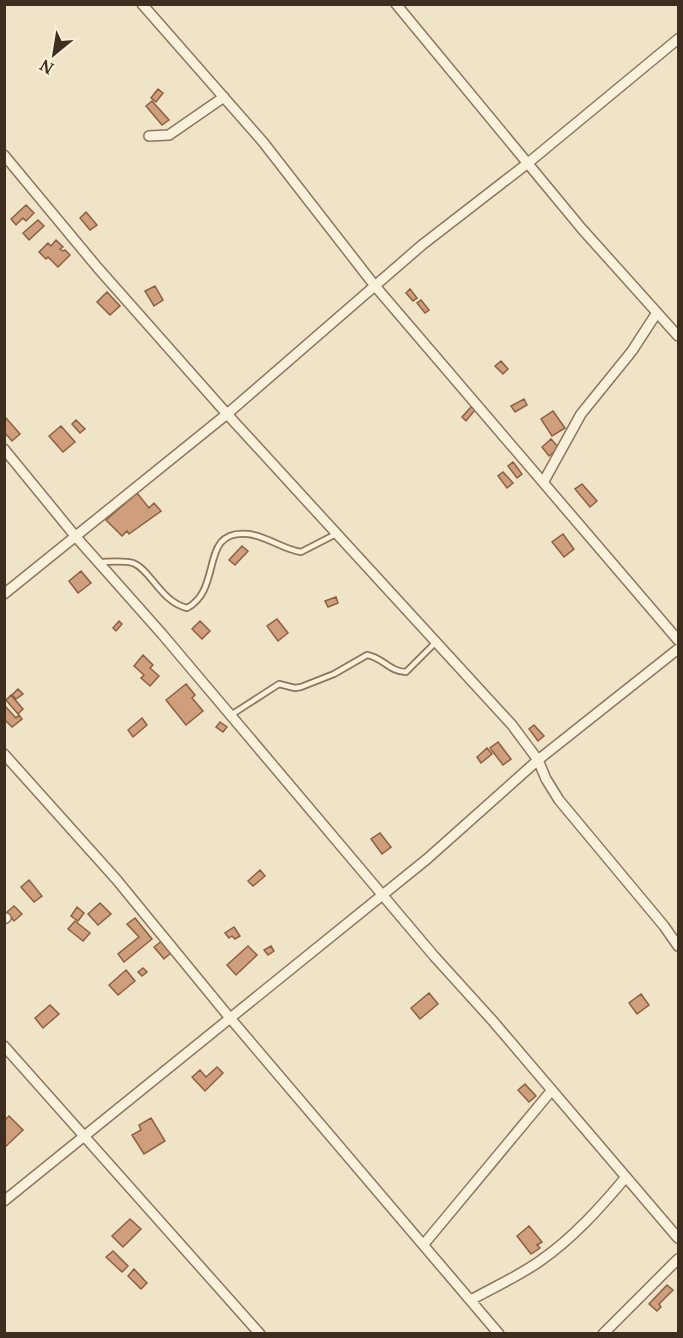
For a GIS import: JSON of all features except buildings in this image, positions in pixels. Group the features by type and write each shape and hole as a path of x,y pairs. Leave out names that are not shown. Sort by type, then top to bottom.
{"street":[{"path":"142,4 263,142 375,286 678,640"},
{"path":"396,4 656,314 678,336"},
{"path":"4,594 227,414 422,245 528,163 678,39"},
{"path":"149,136 169,135 224,98"},
{"path":"4,154 97,267 227,414 512,725 538,760 559,800 678,946"},
{"path":"544,482 581,414 632,351 656,314"},
{"path":"4,449 76,537 678,1238"},
{"path":"4,1201 427,859 538,760 678,649"},
{"path":"4,754 116,879 230,1018 499,1334"},
{"path":"4,1046 260,1334"},
{"path":"424,1244 552,1090"},
{"path":"471,1300 550,1254 580,1228 626,1177"},
{"path":"603,1334 678,1259"}],"lane":[{"path":"98,562 131,562 169,598 181,607 187,608 197,603 204,592 209,581 214,552 227,537 246,534 258,536 301,552 338,533"},
{"path":"231,715 279,684 295,688 301,687 334,674 367,654 376,657 394,670 406,672 436,641"}]}
